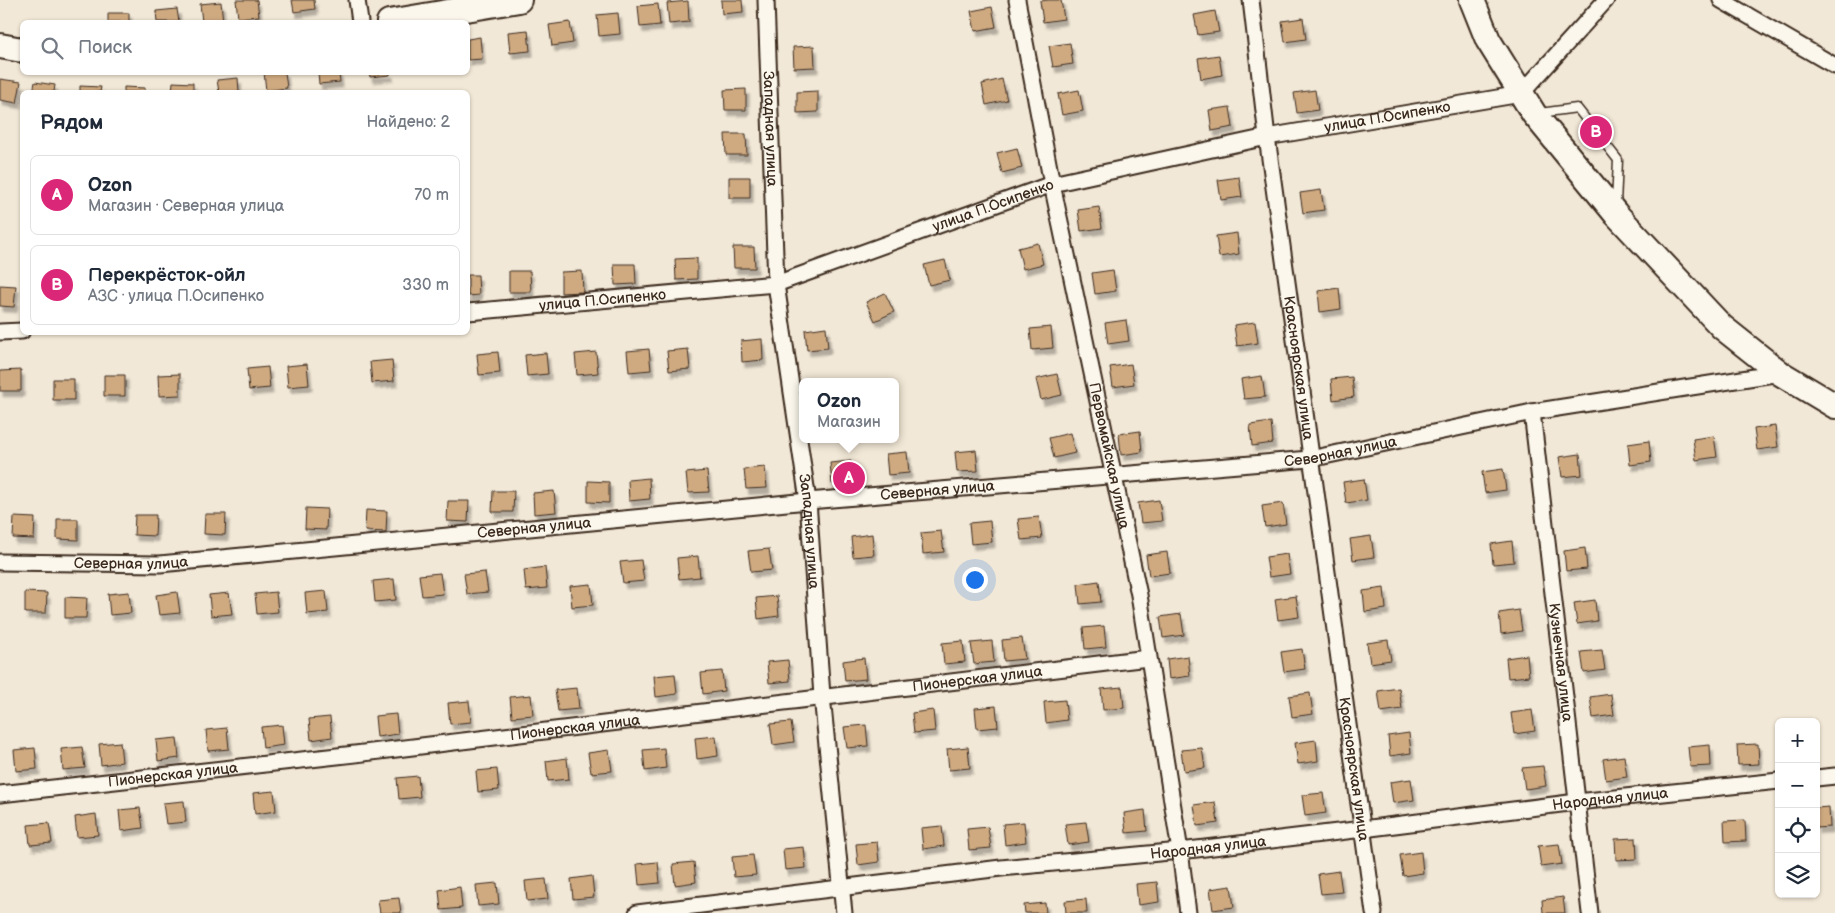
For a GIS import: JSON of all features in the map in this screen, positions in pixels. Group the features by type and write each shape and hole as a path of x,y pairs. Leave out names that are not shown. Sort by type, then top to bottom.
{"main road":[{"path":"401,20 519,0"},
{"path":"1472,0 1488,40 1534,114 1616,214 1722,327 1780,373 1835,406"},
{"path":"0,46 20,50"}],"street":[{"path":"357,0 360,20"},
{"name":"Западная улица","path":"766,0 776,284 799,440"},
{"name":"Первомайская улица","path":"1017,0 1052,184 1139,595 1180,851 1188,913"},
{"name":"Красноярская улица","path":"1251,0 1266,137 1374,913"},
{"path":"1521,94 1606,0"},
{"path":"1721,0 1835,66"},
{"name":"улица П.Осипенко","path":"470,312 776,284 1052,184 1266,137 1521,94"},
{"path":"0,332 20,331"},
{"name":"Северная улица","path":"0,562 160,564 808,501 1310,459 1532,412 1780,373"},
{"name":"Кузнечная улица","path":"1532,412 1590,913"},
{"name":"Западная улица","path":"799,443 808,501 822,696 844,913"},
{"name":"Пионерская улица","path":"0,794 355,754 1148,658"},
{"path":"1820,778 1835,776"},
{"name":"Народная улица","path":"637,913 1001,868 1180,851 1577,802 1775,782"}],"lane":[{"path":"1534,114 1577,108 1618,160 1616,214"}],"building":[{"path":"236,0 257,0 259,16 238,18"},
{"path":"292,0 314,0 315,9 294,12"},
{"path":"721,0 742,0 743,12 722,14"},
{"path":"1061,0 1064,19 1043,22 1040,1"},
{"path":"688,1 689,22 669,24 667,3"},
{"path":"221,2 223,20 202,20 200,4"},
{"path":"658,4 660,25 640,27 638,6"},
{"path":"992,7 996,27 975,31 971,11"},
{"path":"177,9 179,20 157,20 156,11"},
{"path":"1215,11 1219,32 1198,35 1194,15"},
{"path":"108,13 129,13 129,20 108,20"},
{"path":"618,13 620,34 599,36 597,15"},
{"path":"1303,18 1306,39 1285,42 1282,21"},
{"path":"570,22 573,43 552,46 549,25"},
{"path":"528,30 530,51 510,53 508,32"},
{"path":"480,37 482,59 470,60 470,39"},
{"path":"1070,43 1073,64 1053,67 1049,46"},
{"path":"814,46 815,67 794,68 793,47"},
{"path":"1219,55 1222,75 1201,79 1198,58"},
{"path":"264,75 285,75 287,88 266,90"},
{"path":"318,75 339,75 340,82 319,84"},
{"path":"370,75 390,75 370,77"},
{"path":"238,78 239,90 219,90 217,80"},
{"path":"0,79 21,82 17,103 0,100"},
{"path":"1002,79 1007,100 986,105 982,84"},
{"path":"35,82 55,85 54,90 33,90"},
{"path":"173,82 193,83 193,90 172,90"},
{"path":"80,86 101,87 100,90 80,90"},
{"path":"124,87 145,88 145,90 124,90"},
{"path":"746,89 746,110 725,110 724,90"},
{"path":"1079,90 1083,111 1062,115 1058,94"},
{"path":"1315,90 1318,110 1297,113 1294,93"},
{"path":"818,91 818,112 797,113 797,92"},
{"path":"1230,107 1233,127 1212,131 1209,110"},
{"path":"725,134 746,134 747,155 726,155"},
{"path":"1017,148 1022,168 1002,173 997,153"},
{"path":"729,177 750,177 750,198 729,198"},
{"path":"1239,177 1242,197 1221,200 1218,180"},
{"path":"1321,190 1324,210 1303,213 1300,193"},
{"path":"1099,207 1102,228 1081,231 1078,210"},
{"path":"1237,233 1239,254 1219,257 1216,236"},
{"path":"1038,243 1043,264 1023,269 1018,248"},
{"path":"733,247 754,247 755,268 734,268"},
{"path":"697,258 697,279 676,280 675,259"},
{"path":"945,260 950,280 929,285 924,265"},
{"path":"614,264 635,264 636,284 615,285"},
{"path":"1113,270 1116,291 1095,294 1092,273"},
{"path":"509,271 530,271 531,292 509,292"},
{"path":"582,271 583,292 561,293 561,272"},
{"path":"470,275 478,275 479,295 470,296"},
{"path":"0,285 16,286 14,307 0,306"},
{"path":"1339,288 1341,309 1320,312 1318,291"},
{"path":"885,293 894,312 875,321 866,302"},
{"path":"1126,320 1129,341 1108,344 1105,323"},
{"path":"1255,322 1258,343 1237,346 1234,325"},
{"path":"826,327 828,348 807,350 805,330"},
{"path":"1051,327 1053,348 1032,350 1030,329"},
{"path":"762,339 763,360 742,362 741,341"},
{"path":"649,349 651,370 629,372 627,351"},
{"path":"688,349 690,369 669,371 667,351"},
{"path":"498,352 500,373 479,375 477,354"},
{"path":"596,352 598,373 577,375 575,354"},
{"path":"546,353 548,374 527,376 525,355"},
{"path":"392,360 394,381 372,383 370,362"},
{"path":"307,364 309,385 288,387 286,366"},
{"path":"1131,364 1134,384 1113,387 1110,367"},
{"path":"268,367 270,388 249,390 247,369"},
{"path":"21,370 21,391 0,391 0,371"},
{"path":"180,374 180,395 159,396 158,375"},
{"path":"1057,374 1062,395 1041,400 1036,379"},
{"path":"104,375 125,375 125,396 104,396"},
{"path":"1262,376 1265,397 1244,399 1241,379"},
{"path":"1352,377 1354,397 1333,400 1331,379"},
{"path":"53,379 74,379 74,400 53,400"},
{"path":"1271,422 1273,443 1252,446 1250,425"},
{"path":"1775,426 1778,447 1757,450 1754,429"},
{"path":"1140,431 1142,452 1121,455 1119,434"},
{"path":"1070,433 1075,453 1054,458 1049,438"},
{"path":"1714,436 1717,457 1696,460 1693,439"},
{"path":"1649,441 1651,462 1630,465 1628,444"},
{"path":"976,450 978,471 957,472 955,452"},
{"path":"907,452 909,473 888,475 886,454"},
{"path":"1580,454 1582,475 1562,477 1559,457"},
{"path":"851,461 852,482 832,484 830,463"},
{"path":"765,467 767,488 746,489 744,469"},
{"path":"1503,469 1506,490 1485,493 1482,472"},
{"path":"707,471 709,492 688,493 686,473"},
{"path":"649,478 650,499 629,501 628,480"},
{"path":"1364,479 1367,500 1346,503 1343,482"},
{"path":"588,481 609,482 609,503 588,502"},
{"path":"493,491 514,491 513,512 492,512"},
{"path":"554,491 556,512 534,514 533,493"},
{"path":"1159,500 1162,521 1141,523 1138,503"},
{"path":"448,501 469,501 468,522 447,521"},
{"path":"1283,503 1286,524 1265,527 1262,506"},
{"path":"306,508 327,509 326,530 305,529"},
{"path":"366,510 387,511 386,532 365,531"},
{"path":"205,514 226,514 225,535 204,534"},
{"path":"135,515 156,515 155,536 134,535"},
{"path":"14,517 35,518 34,539 13,538"},
{"path":"1039,517 1042,538 1021,540 1018,519"},
{"path":"57,519 78,519 78,540 57,539"},
{"path":"990,521 992,542 971,544 969,523"},
{"path":"941,531 944,552 923,554 921,533"},
{"path":"872,534 874,555 853,557 851,537"},
{"path":"1371,536 1374,557 1353,560 1350,539"},
{"path":"1512,541 1514,562 1493,564 1491,544"},
{"path":"1585,548 1587,569 1566,571 1564,551"},
{"path":"769,549 772,570 751,572 748,551"},
{"path":"1167,552 1170,573 1149,576 1146,555"},
{"path":"1287,554 1290,574 1269,577 1266,557"},
{"path":"698,556 700,577 679,579 677,558"},
{"path":"641,560 644,581 623,583 620,562"},
{"path":"545,567 547,588 526,590 524,570"},
{"path":"485,572 488,592 467,594 464,574"},
{"path":"440,573 443,594 422,596 419,575"},
{"path":"394,579 396,600 375,602 373,581"},
{"path":"1099,581 1101,602 1080,604 1078,584"},
{"path":"591,584 593,605 572,607 570,586"},
{"path":"1384,588 1386,609 1365,612 1363,591"},
{"path":"326,591 328,612 307,614 305,593"},
{"path":"25,592 47,593 46,613 25,613"},
{"path":"129,592 131,613 110,615 108,594"},
{"path":"177,592 180,613 159,615 156,595"},
{"path":"276,592 278,612 257,614 255,594"},
{"path":"229,593 232,614 211,616 209,595"},
{"path":"777,596 779,616 758,619 756,598"},
{"path":"1296,596 1299,617 1278,620 1275,599"},
{"path":"65,597 87,598 86,618 65,618"},
{"path":"1595,600 1597,621 1577,624 1574,603"},
{"path":"1519,610 1522,631 1501,634 1499,613"},
{"path":"1181,614 1184,635 1163,638 1160,617"},
{"path":"1104,626 1106,647 1085,649 1083,628"},
{"path":"1022,638 1025,659 1004,661 1002,640"},
{"path":"1388,640 1391,660 1370,663 1367,643"},
{"path":"963,641 965,662 944,664 942,643"},
{"path":"992,641 994,662 974,664 971,643"},
{"path":"1302,649 1305,669 1284,672 1281,652"},
{"path":"1602,650 1605,670 1584,673 1581,652"},
{"path":"1527,655 1529,676 1508,678 1506,658"},
{"path":"1188,656 1190,676 1169,679 1167,659"},
{"path":"864,658 866,679 845,681 843,661"},
{"path":"788,660 790,681 769,683 767,662"},
{"path":"722,671 724,691 703,694 701,673"},
{"path":"675,674 677,694 656,697 654,676"},
{"path":"1122,687 1124,708 1103,710 1101,689"},
{"path":"577,688 579,709 558,711 555,690"},
{"path":"1399,688 1402,709 1381,712 1378,691"},
{"path":"1310,693 1313,714 1292,717 1289,696"},
{"path":"1611,694 1614,715 1593,718 1590,697"},
{"path":"531,695 533,715 512,717 510,697"},
{"path":"1065,700 1067,720 1046,723 1044,702"},
{"path":"469,701 471,722 450,724 448,703"},
{"path":"996,706 998,727 977,729 975,708"},
{"path":"933,710 935,731 914,733 912,713"},
{"path":"1532,710 1535,731 1514,734 1511,713"},
{"path":"396,714 398,734 377,737 375,716"},
{"path":"330,717 332,737 311,740 309,719"},
{"path":"791,722 794,742 773,745 770,724"},
{"path":"282,725 284,745 263,748 261,727"},
{"path":"866,725 868,746 847,748 844,727"},
{"path":"227,728 229,749 208,751 206,730"},
{"path":"1409,733 1411,753 1390,756 1388,736"},
{"path":"716,736 718,756 697,759 695,738"},
{"path":"177,738 179,758 158,761 156,740"},
{"path":"1316,740 1318,761 1298,764 1295,743"},
{"path":"120,742 122,762 101,765 99,744"},
{"path":"1758,744 1759,764 1738,765 1737,745"},
{"path":"1710,745 1711,766 1690,767 1688,747"},
{"path":"82,747 85,768 63,770 61,749"},
{"path":"968,747 970,768 949,770 947,749"},
{"path":"35,748 37,769 16,771 14,750"},
{"path":"664,748 666,768 645,771 643,750"},
{"path":"1202,748 1205,768 1184,771 1181,750"},
{"path":"609,750 612,771 591,773 588,753"},
{"path":"1624,756 1627,777 1606,780 1603,759"},
{"path":"567,758 569,779 548,781 546,761"},
{"path":"1543,766 1546,786 1525,789 1522,768"},
{"path":"497,769 499,790 478,792 476,771"},
{"path":"418,776 420,797 399,799 397,778"},
{"path":"1411,779 1414,800 1393,803 1390,782"},
{"path":"274,791 276,811 255,814 253,793"},
{"path":"1323,793 1326,813 1305,816 1302,795"},
{"path":"184,801 186,822 166,824 163,803"},
{"path":"1215,802 1218,823 1197,826 1194,805"},
{"path":"1829,807 1830,827 1820,828 1820,808"},
{"path":"140,808 143,828 121,831 119,810"},
{"path":"1145,810 1147,831 1126,833 1124,813"},
{"path":"96,814 98,835 77,837 75,817"},
{"path":"1745,820 1746,841 1725,842 1724,821"},
{"path":"1024,822 1026,842 1005,845 1003,824"},
{"path":"1086,822 1089,842 1068,845 1065,824"},
{"path":"49,823 52,843 30,845 28,825"},
{"path":"942,826 944,846 923,849 921,828"},
{"path":"988,827 991,848 969,850 967,829"},
{"path":"1636,838 1637,859 1616,860 1615,839"},
{"path":"877,842 879,862 858,865 856,844"},
{"path":"1559,844 1562,864 1541,867 1538,846"},
{"path":"804,847 806,868 785,870 783,849"},
{"path":"1421,852 1423,873 1403,876 1400,855"},
{"path":"753,855 756,875 734,877 732,857"},
{"path":"658,862 660,883 639,885 637,864"},
{"path":"694,862 696,882 675,885 673,864"},
{"path":"1339,871 1342,892 1321,894 1318,874"},
{"path":"592,876 594,897 573,899 571,879"},
{"path":"546,879 548,899 527,901 525,881"},
{"path":"1157,882 1159,902 1138,905 1136,884"},
{"path":"497,883 499,904 478,906 476,885"},
{"path":"1231,886 1234,907 1213,910 1210,889"},
{"path":"460,887 462,908 441,910 439,890"},
{"path":"1563,897 1565,913 1543,913 1542,900"},
{"path":"399,898 401,913 380,913 378,900"},
{"path":"1086,899 1087,913 1066,913 1065,901"},
{"path":"1045,903 1046,913 1025,913 1024,905"}],"place":[{"name":"Перекрёсток-ойл","path":"1596,132"},
{"name":"Ozon","path":"849,478"}]}
